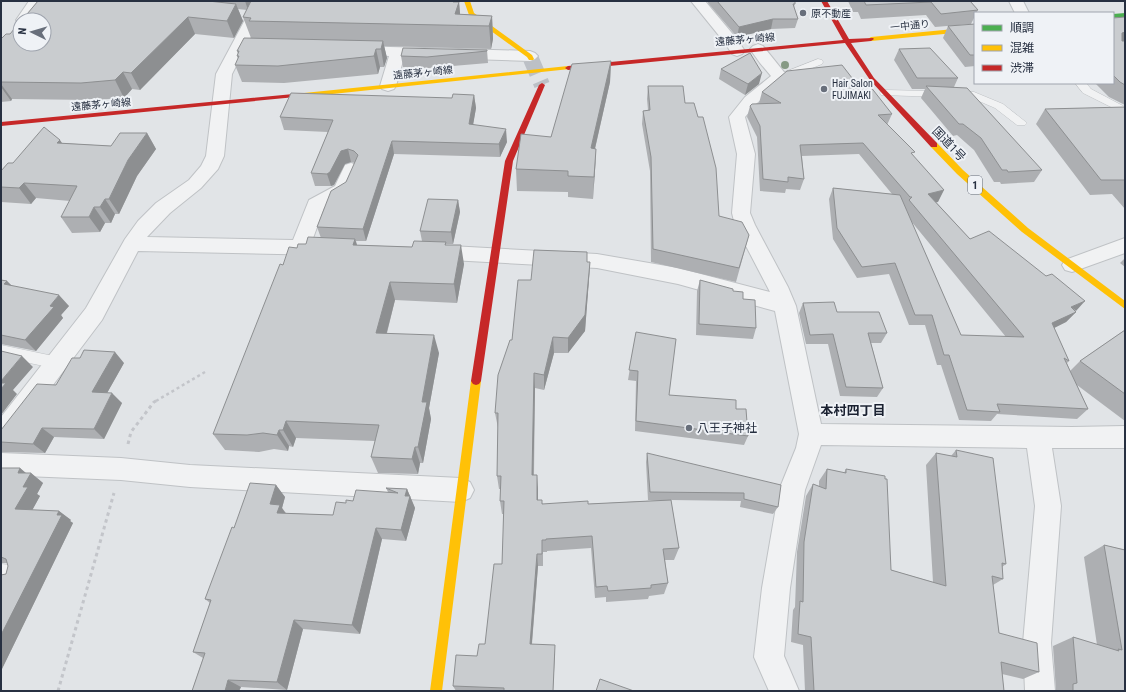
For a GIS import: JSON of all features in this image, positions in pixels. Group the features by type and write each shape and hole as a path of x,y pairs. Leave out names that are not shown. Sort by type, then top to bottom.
{"main road":[{"path":"466,1 471,14 531,57"},
{"name":"国道1号","path":"824,1 847,42 872,79 960,172 1025,230 1125,306"},
{"path":"1114,16 1125,15"},
{"name":"一中通り","path":"847,42 974,29"},
{"name":"遠藤茅ヶ崎線","path":"1,124 221,104 758,48 847,42"},
{"path":"436,691 461,490 509,160 542,85"}],"street":[{"path":"29,12 36,1"},
{"path":"1,435 58,363 94,314 132,244 145,226 163,208 195,184 209,168 215,156 224,74 262,1"},
{"path":"698,1 731,41 737,51"},
{"path":"1016,1 1022,12"},
{"path":"238,15 254,17"},
{"path":"758,48 764,60 780,77 750,100 737,118 746,154 741,213 745,225 778,287 785,306 811,434 808,448 792,490 776,588 769,657 784,691"},
{"path":"237,49 253,50"},
{"path":"344,51 531,57"},
{"path":"388,86 398,52"},
{"path":"300,247 316,204 343,190 351,169"},
{"path":"132,244 346,249"},
{"path":"1072,265 1125,245"},
{"path":"416,251 478,253 494,256 597,261 678,276 762,298 785,306"},
{"path":"811,434 1038,438 1125,437"},
{"path":"1038,438 1048,506 1037,643 1040,691"},
{"path":"1,464 121,469 187,476 461,490"}],"lane":[{"path":"780,77 794,73 818,62"},
{"path":"1081,84 1087,91 1125,111"},
{"path":"885,94 974,95 999,106 1022,123"},
{"path":"1,351 58,363"}],"path":[{"path":"58,691 131,432 154,402 205,372"}],"building":[{"path":"38,1 208,1 236,4 227,21 188,17 131,73 123,72 115,80 81,83 1,82 1,39 6,34 10,34 12,32 12,52 52,52 52,12 29,12"},
{"path":"251,1 453,1 459,2 455,14 492,16 489,26 249,21 251,18 243,17"},
{"path":"717,1 795,1 795,4 793,4 798,19 773,19 739,27"},
{"path":"864,1 970,1 978,10 941,14 931,2 866,5"},
{"path":"1125,17 1125,32 1122,33 1122,41 1125,41 1125,85 1114,76 1114,18"},
{"path":"974,24 974,55 970,55 948,26"},
{"path":"244,38 383,41 381,49 376,49 374,56 278,66 235,65 239,56 237,56 239,51 237,51"},
{"path":"403,48 487,51 427,57 401,56"},
{"path":"930,48 958,78 917,78 899,49"},
{"path":"750,53 762,73 748,84 721,69"},
{"path":"611,61 591,148 596,149 594,177 568,176 568,171 516,169 521,134 551,137 572,64"},
{"path":"842,65 859,87 870,86 892,114 878,115 915,152 911,153 944,190 928,194 970,239 989,231 1046,276 1052,274 1085,301 1071,307 1076,312 1052,323 1069,361 1064,358 1088,409 997,404 1000,412 967,410 949,355 944,355 932,315 915,315 895,263 862,267 837,228 833,188 900,195 961,335 1024,337 909,200 912,197 910,197 863,143 800,145 804,179 788,177 788,182 763,179 760,126 750,106 752,104 781,103 762,92 787,71"},
{"path":"648,86 683,86 685,103 694,103 698,117 703,117 716,168 719,216 742,222 749,235 739,268 653,249 651,157 643,111 650,110"},
{"path":"926,86 967,88 1042,170 1008,172 1007,170 1002,170 981,138 963,124 959,124"},
{"path":"291,93 452,98 453,94 474,95 469,124 506,129 499,144 392,141 363,229 317,227 331,191 346,182 358,155 354,151 348,149 341,151 330,172 327,174 311,173 333,120 280,117"},
{"path":"1125,107 1125,181 1101,180 1045,109"},
{"path":"44,127 60,140 57,143 111,146 120,133 147,133 128,160 109,199 105,199 100,207 94,207 89,217 61,217 77,186 24,183 19,188 1,187 1,171 8,163 13,163"},
{"path":"428,199 458,200 451,232 420,231"},
{"path":"308,237 355,239 353,245 412,247 414,241 446,242 445,245 461,245 454,284 390,282 376,333 434,335 422,402 427,402 418,447 415,447 412,459 371,457 379,425 286,421 283,430 279,430 277,435 263,433 247,435 213,434 280,264 283,265 289,247 297,248 298,244 306,244"},
{"path":"534,250 587,252 587,262 590,262 585,315 568,338 553,337 544,375 534,373 532,475 537,475 537,500 542,500 542,504 588,501 588,504 671,500 679,548 663,549 668,583 651,585 651,588 608,591 607,586 596,587 592,536 542,540 542,554 537,554 530,644 555,645 553,691 504,691 504,688 453,686 456,655 477,656 479,644 485,644 494,564 502,564 504,501 500,501 501,476 497,476 498,413 495,413 498,375 510,340 512,340 518,280 531,280"},
{"path":"1,280 7,281 4,284 59,295 50,306 54,307 25,340 1,335"},
{"path":"700,280 733,289 733,291 743,292 743,299 755,300 756,328 699,324"},
{"path":"834,302 837,312 879,312 887,333 868,333 883,388 846,387 833,334 810,335 803,303"},
{"path":"1125,330 1125,394 1080,361"},
{"path":"636,332 676,339 669,395 736,400 736,409 746,409 748,436 636,421 638,371 629,370"},
{"path":"84,350 115,352 92,392 112,393 94,429 42,428 33,444 1,442 1,430 37,384 56,385 72,358 80,358"},
{"path":"1,351 22,356 1,381"},
{"path":"1,383 6,383 1,389"},
{"path":"956,450 993,458 1006,564 1002,563 1003,579 992,576 999,633 1037,643 1039,672 1001,662 1004,691 814,691 811,637 798,634 800,601 803,602 804,542 813,484 826,489 827,469 846,473 846,469 885,476 885,479 887,479 891,570 946,586 936,453 957,457"},
{"path":"647,453 781,485 778,507 744,499 744,493 650,492"},
{"path":"1,468 20,468 18,473 31,473 23,487 28,487 15,509 59,511 57,515 62,515 1,635 1,575 6,574 8,566 6,559 1,557"},
{"path":"250,483 276,485 270,504 280,505 277,513 333,515 336,502 346,503 346,500 353,501 356,490 398,493 386,488 407,489 405,496 410,496 401,530 376,528 352,625 294,620 277,682 228,680 225,691 192,691 205,653 193,652 211,600 205,599 232,527 234,528"},
{"path":"1104,545 1125,550 1125,691 1073,691 1073,684 1077,683 1073,637 1119,651 1118,649 1122,650"},
{"path":"600,679 634,691 596,691"}],"tunnel":[{"path":"531,59 542,85"}],"traffic: fast":[{"path":"1114,16 1125,15"}],"traffic: slow":[{"path":"467,1 471,14 530,56 531,59"},
{"path":"871,39 974,29"},
{"path":"304,95 568,68"},
{"path":"934,145 960,172 1025,230 1125,306"},
{"path":"436,691 476,381"}],"traffic: jam":[{"path":"824,1 847,42 872,79 934,145"},
{"path":"568,68 871,39"},
{"path":"476,381 509,161 542,85"},
{"path":"1,124 304,95"}],"place":[{"name":"原不動産","path":"803,13"},
{"name":"Hair Salon FUJIMAKI","path":"824,89"},
{"name":"八王子神社","path":"689,428"}],"district":[{"name":"本村四丁目","path":"853,410"}]}
